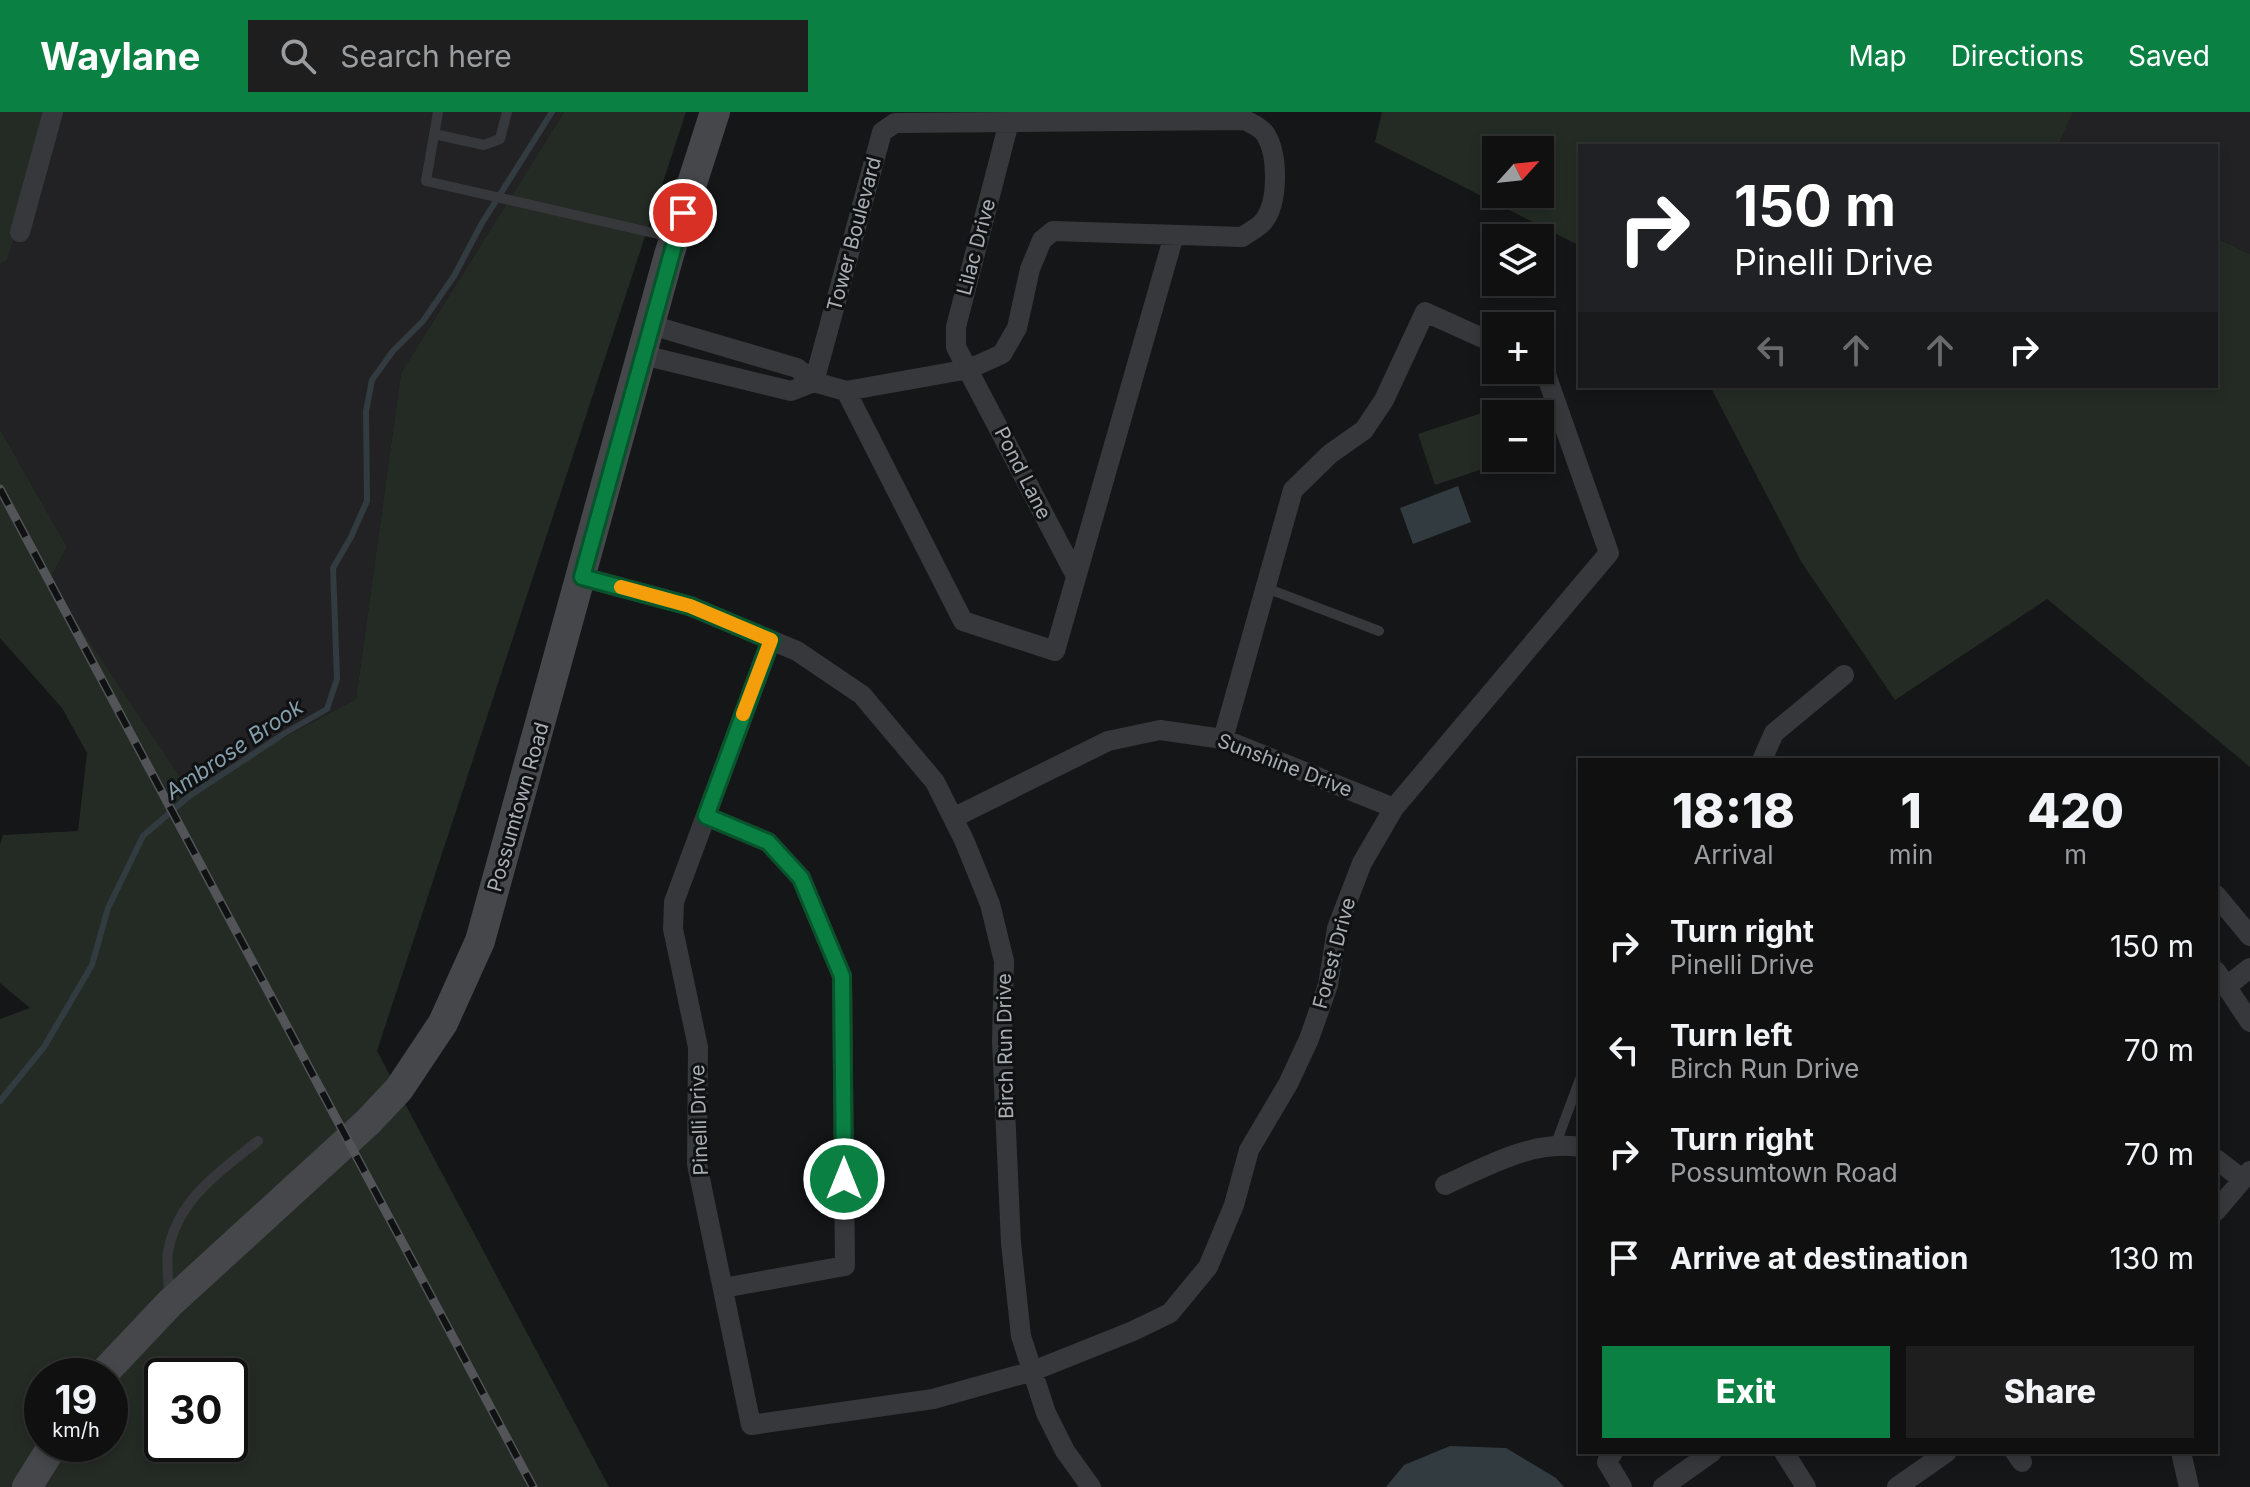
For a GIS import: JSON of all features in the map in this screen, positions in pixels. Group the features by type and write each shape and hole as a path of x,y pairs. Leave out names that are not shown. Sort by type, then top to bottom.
{"main road":[{"name":"Possumtown Road","path":"118,1358 170,1303 368,1122 399,1089 443,1023 480,941 674,238 715,112"},
{"path":"27,1487 43,1462"}],"street":[{"path":"20,232 53,112"},
{"name":"Tower Boulevard","path":"651,325 797,368 814,382 846,391 969,369 1002,354 1017,328 1030,269 1042,240 1053,231 1242,237 1264,221 1272,200 1275,179 1265,132 1245,120 895,123 882,132 814,382"},
{"name":"Lilac Drive","path":"969,369 956,347 956,327 1009,122"},
{"path":"846,391 963,621 1055,651 1174,235"},
{"path":"1223,739 1293,490 1330,454 1364,430 1384,400 1425,312 1482,338"},
{"name":"Tower Boulevard","path":"643,355 791,391 814,382"},
{"name":"Pond Lane","path":"969,369 1076,576"},
{"name":"Forest Drive","path":"1033,1371 1170,1313 1208,1267 1234,1205 1249,1150 1288,1084 1309,1039 1328,985 1337,928 1362,863 1394,808 1609,553 1549,384"},
{"name":"Birch Run Drive","path":"582,577 690,606 797,651 862,695 935,782 990,904 1004,961 1002,1041 1011,1243 1021,1336 1052,1426 1065,1451 1091,1487"},
{"name":"Pinelli Drive","path":"771,640 674,902 673,929 698,1047 697,1164 751,1425 933,1399 1033,1371"},
{"path":"1763,758 1774,733 1844,675"},
{"name":"Sunshine Drive","path":"953,818 1108,741 1160,730 1223,739 1394,808"},
{"path":"706,816 768,842 801,878 842,976 845,1266 723,1288"},
{"path":"2218,897 2250,936"},
{"path":"2250,968 2222,978 2250,1022"},
{"path":"1445,1185 1516,1153 1555,1146 1578,1147"},
{"path":"2218,1160 2246,1175 2218,1209"},
{"path":"1611,1454 1607,1464 1622,1487"},
{"path":"1663,1487 1709,1454"},
{"path":"1785,1454 1806,1487"},
{"path":"1897,1487 1944,1454"},
{"path":"2181,1454 2189,1487"}],"lane":[{"path":"438,112 426,181 674,238"},
{"path":"434,134 484,145 500,139 507,112"},
{"path":"1266,588 1379,631"},
{"path":"1555,1146 1578,1084"},
{"path":"170,1303 168,1253 177,1226 200,1187 258,1141"}],"shaded area":[{"path":"0,112 53,112 7,260 0,264"},
{"path":"53,112 564,112 401,373 356,699 188,790 49,581 67,547 0,429 0,264 7,259"},
{"path":"564,112 686,112 377,1051 609,1487 0,1487 0,1019 30,1008 0,983 0,845 3,835 78,831 87,753 62,708 0,638 0,429 67,547 49,581 188,789 356,699 401,373"},
{"path":"1382,112 2073,112 2059,144 1578,144 1578,245 1554,233 1554,224 1537,224 1505,208 1554,208 1554,136 1482,136 1482,196 1375,142"},
{"path":"2073,112 2250,112 2250,254 2218,239 2218,144 2059,144"},
{"path":"2218,239 2250,254 2250,767 2047,599 1895,700 1802,563 1711,388 2218,388"},
{"path":"1482,413 1482,469 1435,485 1418,434"},
{"path":"1458,486 1471,522 1413,544 1400,508"},
{"path":"1450,1446 1506,1448 1556,1478 1564,1487 1386,1487 1404,1465"}],"waterway":[{"name":"Ambrose Brook","path":"0,1101 44,1047 92,965 108,908 143,836 188,797 327,709 337,679 333,568 367,501 366,411 372,380 393,351 423,321 454,276 482,223 552,112"}],"railway":[{"path":"0,489 533,1487"}],"slow traffic":[{"path":"621,587 690,606 771,640 743,714"}],"route":[{"path":"683,213 582,577 690,606 771,640 706,816 768,842 801,878 842,976 844,1179"}]}
